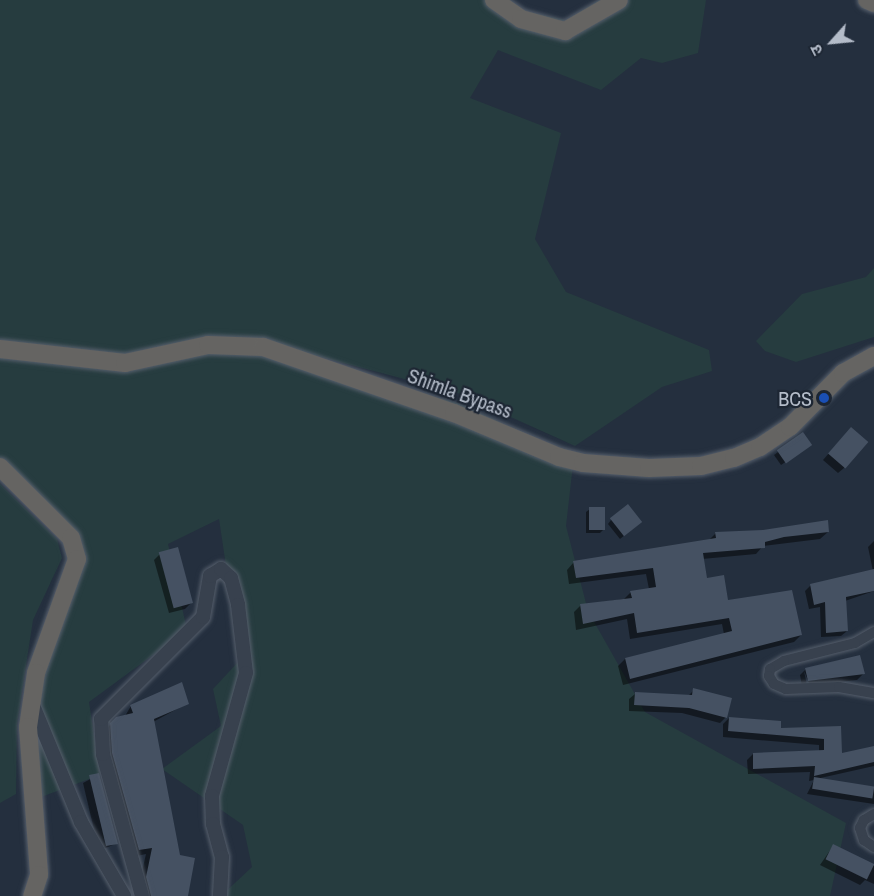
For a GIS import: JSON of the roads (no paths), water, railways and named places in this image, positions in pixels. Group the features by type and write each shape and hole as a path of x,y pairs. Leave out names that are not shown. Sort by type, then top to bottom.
{"highway":[{"path":"495,0 520,19 565,31 619,0"},
{"path":"867,0 874,3"},
{"name":"Shimla Bypass","path":"0,349 125,363 208,345 262,347 454,414 559,457 583,463 649,468 701,466 734,458 760,447 790,427 843,373 874,356"},
{"path":"0,467 71,538 77,559 36,674 28,727 39,875 32,896"}],"street":[{"path":"142,896 102,754 101,718 203,617 210,576 221,569 231,578 238,605 246,673 212,796 213,824 222,857 219,896"},
{"path":"874,632 855,643 784,661 770,669 769,676 774,684 786,689 839,687 874,693"},
{"path":"32,703 81,822 124,896"},
{"path":"874,813 864,820 860,828 864,840 874,847"}],"place":[{"name":"BCS","path":"824,398"}]}
